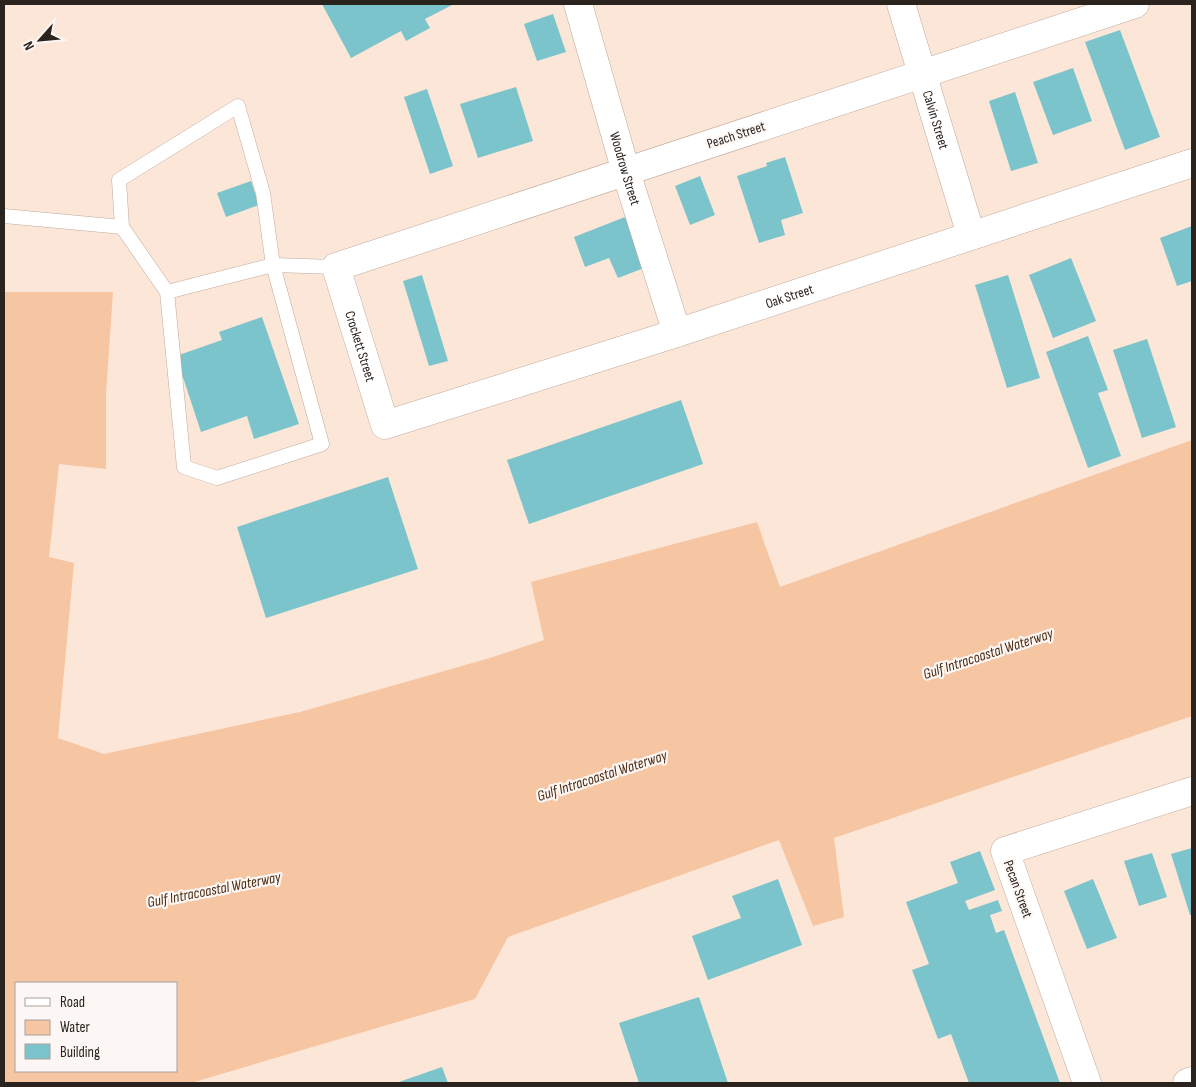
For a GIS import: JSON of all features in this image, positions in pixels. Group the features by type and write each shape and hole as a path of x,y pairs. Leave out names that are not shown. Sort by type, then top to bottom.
{"street":[{"name":"Woodrow Street","path":"578,4 626,172 677,333"},
{"name":"Calvin Street","path":"901,4 971,235"},
{"name":"Peach Street","path":"336,267 1135,4"},
{"name":"Oak Street","path":"385,425 677,333 1192,163"},
{"name":"Crockett Street","path":"336,267 385,425"},
{"name":"Pecan Street","path":"1087,1083 1005,851 1192,791"},
{"path":"1187,1083 1192,1082"}],"lane":[{"path":"238,106 263,193 273,265 322,444 216,478 184,467 167,292 122,226 119,180 238,106"},
{"path":"4,216 122,226"},
{"path":"167,292 273,265 336,267"}],"water":[{"name":"Gulf Intracoastal Waterway","path":"4,292 113,292 106,394 106,469 59,464 49,557 74,563 58,738 104,754 300,712 490,658 544,640 531,582 757,522 780,587 1192,440 1192,716 834,838 844,917 813,926 779,840 508,937 475,999 191,1083 4,1083"}],"building":[{"path":"322,4 454,4 425,19 430,28 406,41 401,31 351,58"},
{"path":"553,14 566,52 537,61 524,24"},
{"path":"1120,30 1160,137 1125,150 1085,42"},
{"path":"1073,68 1092,121 1053,135 1033,82"},
{"path":"516,87 533,141 478,158 460,104"},
{"path":"427,89 453,166 430,174 404,97"},
{"path":"1015,92 1038,163 1011,171 989,101"},
{"path":"785,157 803,213 781,220 785,235 759,243 737,176 767,166 766,163"},
{"path":"700,176 715,215 690,225 675,186"},
{"path":"251,181 259,205 226,217 217,193"},
{"path":"625,217 644,268 618,278 609,258 585,267 574,237"},
{"path":"1192,226 1192,281 1177,286 1160,238"},
{"path":"1071,258 1096,321 1053,338 1029,275"},
{"path":"422,275 448,361 429,366 403,281"},
{"path":"1008,275 1040,378 1007,388 975,285"},
{"path":"262,317 299,424 254,439 247,416 201,432 176,356 222,340 219,332"},
{"path":"1088,336 1108,390 1098,393 1121,456 1088,468 1046,352"},
{"path":"1147,339 1176,427 1142,438 1113,350"},
{"path":"681,400 703,464 529,524 507,460"},
{"path":"388,477 418,569 266,618 237,527"},
{"path":"1192,848 1192,915 1190,915 1171,854"},
{"path":"980,851 995,890 965,901 969,910 998,900 1002,911 990,915 996,933 1004,930 1060,1083 969,1083 951,1034 938,1039 912,970 929,964 906,902 958,883 950,862"},
{"path":"1152,853 1167,897 1139,906 1124,861"},
{"path":"778,879 802,945 708,980 692,936 741,918 732,896"},
{"path":"1093,879 1117,938 1087,949 1064,891"},
{"path":"699,997 728,1083 639,1083 619,1023"},
{"path":"442,1067 448,1083 396,1083"}]}
